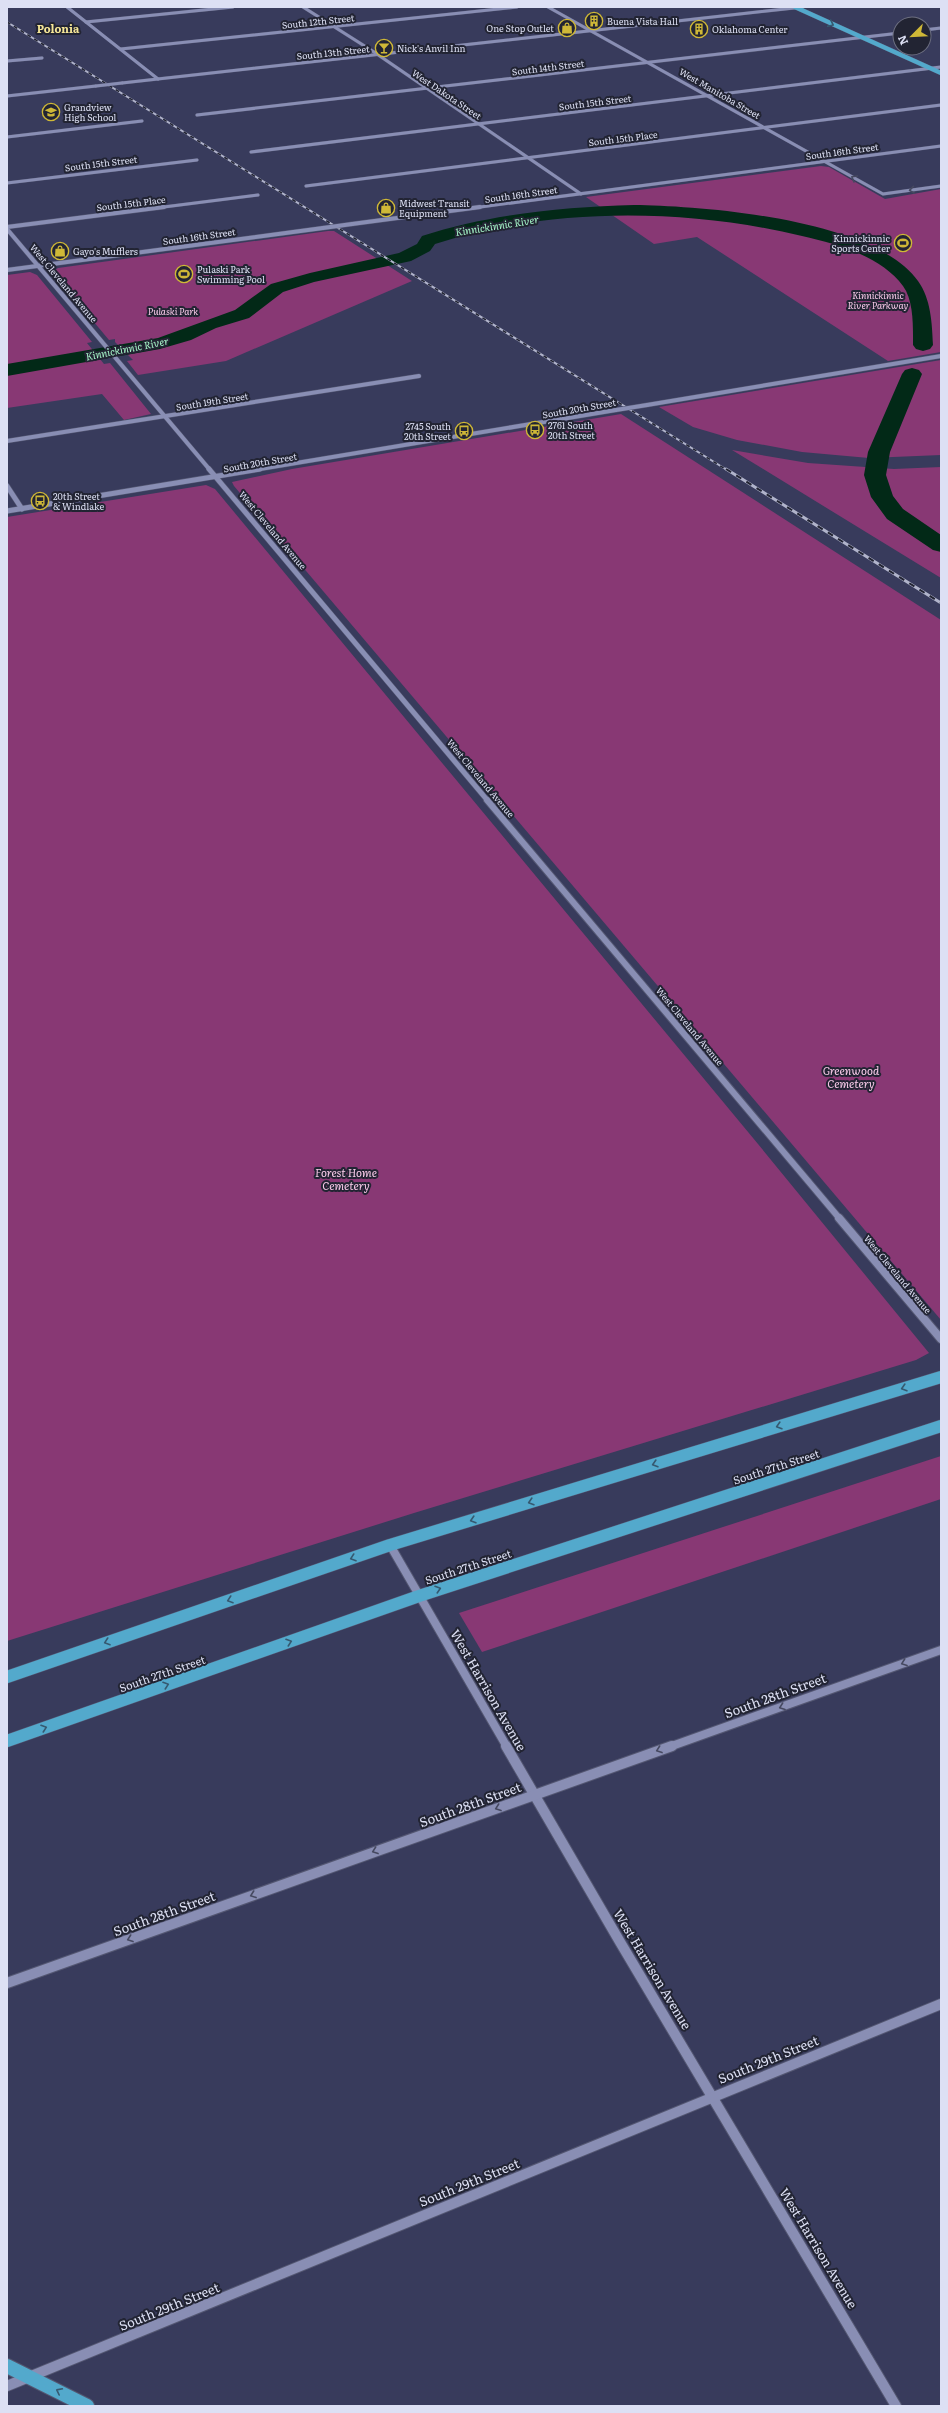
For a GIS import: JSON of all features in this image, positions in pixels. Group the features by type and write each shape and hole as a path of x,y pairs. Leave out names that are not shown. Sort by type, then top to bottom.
{"main road":[{"path":"796,7 855,36 865,37 941,73"},
{"path":"809,7 866,34 865,37"},
{"path":"7,1677 390,1545 941,1377"},
{"name":"South 27th Street","path":"7,1741 418,1596 941,1426"},
{"path":"7,2366 87,2406"}],"street":[{"path":"67,7 158,79"},
{"path":"86,22 233,7"},
{"name":"West Dakota Street","path":"303,7 377,54 581,194"},
{"name":"South 12th Street","path":"121,49 517,7"},
{"name":"West Manitoba Street","path":"548,7 649,62 883,194 941,186"},
{"name":"South 13th Street","path":"7,96 803,7"},
{"name":"South 14th Street","path":"197,115 892,34"},
{"path":"7,61 42,58"},
{"name":"South 15th Street","path":"251,152 941,67"},
{"name":"South 15th Place","path":"306,186 941,105"},
{"path":"7,137 142,121"},
{"name":"South 16th Street","path":"7,270 941,146"},
{"name":"South 15th Street","path":"7,183 198,160"},
{"name":"South 15th Place","path":"7,228 258,195"},
{"name":"West Cleveland Avenue","path":"7,228 37,266 103,342 941,1339"},
{"name":"South 20th Street","path":"7,511 941,356"},
{"name":"South 19th Street","path":"7,441 419,376"},
{"path":"7,486 22,509"},
{"name":"West Harrison Avenue","path":"390,1545 534,1795 714,2096 896,2406"},
{"name":"South 28th Street","path":"7,1983 941,1650"},
{"name":"South 29th Street","path":"7,2386 941,2004"}],"green space":[{"name":"Kinnickinnic River Parkway","path":"821,166 829,167 885,199 941,189 941,352 888,361 697,237 654,244 586,197"},
{"name":"Pulaski Park","path":"334,231 412,281 226,361 138,375 127,361 133,360 115,342 115,339 109,340 52,272 58,268"},
{"path":"30,272 37,275 92,342 87,343 104,364 110,363 151,414 124,420 102,394 7,408 7,275"},
{"path":"941,360 941,455 869,458 802,452 737,440 693,427 659,407"},
{"name":"Greenwood Cemetery","path":"621,414 941,620 941,1320 232,482 292,469"},
{"path":"732,450 808,463 894,469 941,467 941,578"},
{"name":"Forest Home Cemetery","path":"206,485 215,489 758,1144 929,1353 916,1360 414,1513 7,1641 7,517"},
{"path":"941,1456 941,1499 482,1652 459,1613"}],"waterway":[{"name":"Kinnickinnic River","path":"7,370 160,343 184,336 209,324 242,314 277,288 310,278 405,257 424,247 428,240 452,233 476,227 562,214 634,210 705,213 776,224 813,233 866,250 890,264 901,273 914,289 921,313 923,345"},
{"name":"Kinnickinnic River","path":"912,374 879,452 875,475 882,497 895,514 941,545"}],"railway":[{"path":"7,22 727,470"},
{"path":"726,469 941,603"}],"place":[{"name":"Buena Vista Hall","path":"594,21"},
{"name":"One Stop Outlet","path":"567,28"},
{"name":"Oklahoma Center","path":"699,29"},
{"name":"Nick's Anvil Inn","path":"384,48"},
{"name":"Grandview High School","path":"51,112"},
{"name":"Midwest Transit Equipment","path":"386,208"},
{"name":"Kinnickinnic Sports Center","path":"903,243"},
{"name":"Gayo's Mufflers","path":"60,251"},
{"name":"Pulaski Park Swimming Pool","path":"184,274"},
{"name":"2761 South 20th Street","path":"535,430"},
{"name":"2745 South 20th Street","path":"464,431"},
{"name":"20th Street & Windlake","path":"40,501"}],"district":[{"name":"Polonia","path":"58,28"}]}
